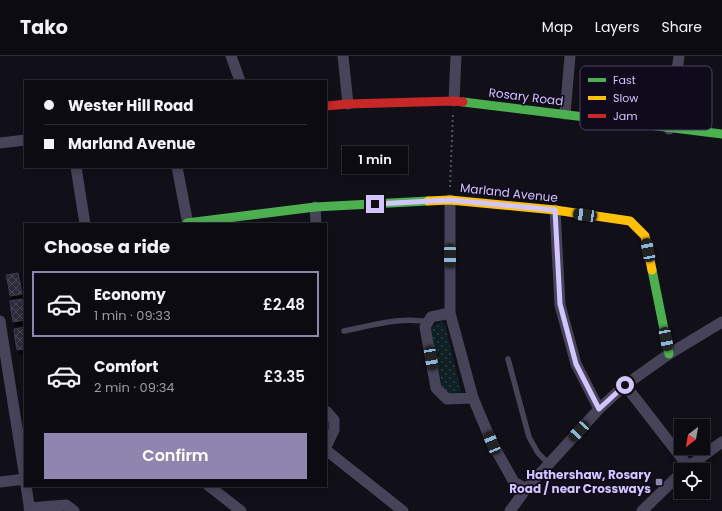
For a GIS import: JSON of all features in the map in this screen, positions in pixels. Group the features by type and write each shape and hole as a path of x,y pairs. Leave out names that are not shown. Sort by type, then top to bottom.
{"street":[{"path":"231,56 240,80"},
{"path":"343,56 348,104"},
{"path":"454,101 456,56"},
{"path":"565,114 570,56"},
{"path":"678,66 679,56"},
{"name":"Rosary Road","path":"327,106 454,101 580,116"},
{"name":"Rosary Road","path":"680,130 722,134"},
{"path":"0,143 24,140"},
{"path":"76,168 85,223"},
{"path":"178,168 187,223"},
{"path":"450,200 450,313 473,398 492,443 514,482 526,489"},
{"name":"Marland Avenue","path":"195,223 315,207 450,200 555,210 630,221 645,236 669,354"},
{"path":"315,207 316,223"},
{"path":"555,210 560,304 576,364 599,409"},
{"path":"450,313 432,317 425,327 436,388 447,399 473,398"},
{"path":"0,321 5,378 21,423 24,464"},
{"path":"510,511 526,489 548,464 599,409 625,385 669,354 722,322"},
{"path":"625,385 679,463"},
{"path":"327,412 334,420 334,430 327,445"},
{"path":"694,463 722,442"},
{"path":"327,451 403,511"},
{"path":"0,482 24,478"},
{"path":"642,511 674,480"},
{"path":"26,487 30,510 66,505 74,511"},
{"path":"210,487 241,511"}],"lane":[{"path":"344,331 399,321 418,320 428,322"},
{"path":"508,359 529,437 538,453 548,464"}],"path":[{"path":"450,200 454,101"}],"shaded area":[{"path":"441,322 445,324 461,391 458,394 447,394 443,390 429,332 431,327"}],"building":[{"path":"18,273 20,282 8,284 6,275"},
{"path":"20,282 22,294 10,296 8,283"},
{"path":"22,299 23,308 11,310 10,301"},
{"path":"23,308 24,320 13,322 11,310"},
{"path":"24,327 24,337 15,339 14,329"},
{"path":"24,337 24,349 17,350 15,339"}],"traffic: fast":[{"path":"463,102 580,116"},
{"path":"690,130 722,134"},
{"path":"187,223 315,207 428,201"},
{"path":"652,270 669,354"}],"traffic: slow":[{"path":"428,201 450,200 555,210 630,221 645,236 652,270"}],"traffic: jam":[{"path":"327,106 348,104 463,102"}],"place":[{"name":"Hathershaw, Rosary Road / near Crossways","path":"659,482"}],"route":[{"path":"375,204 450,200 555,210 560,304 576,364 599,409 625,385"}]}
